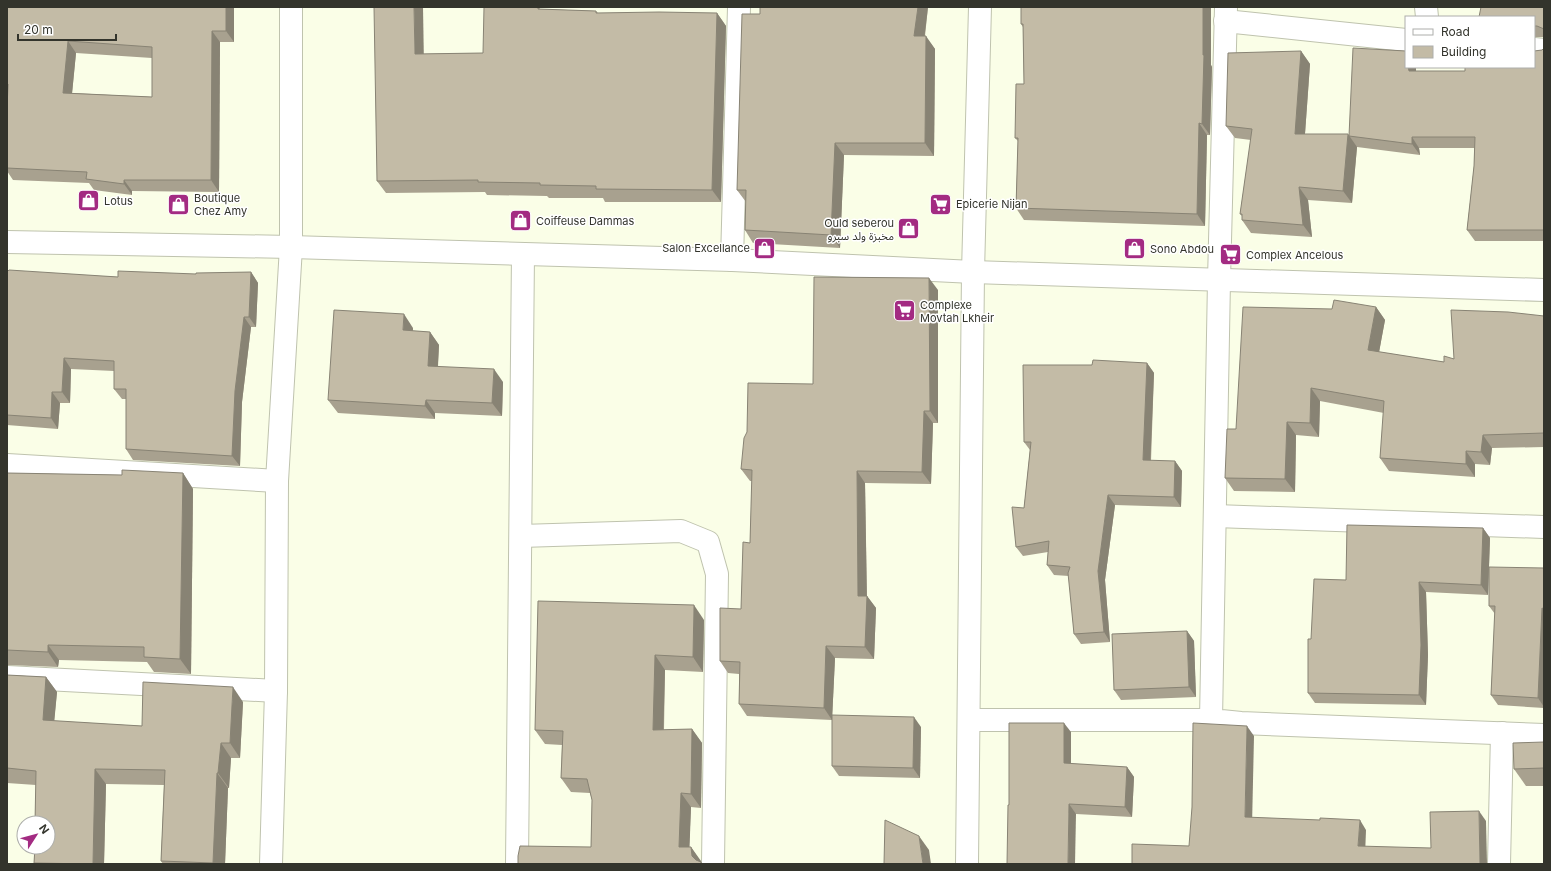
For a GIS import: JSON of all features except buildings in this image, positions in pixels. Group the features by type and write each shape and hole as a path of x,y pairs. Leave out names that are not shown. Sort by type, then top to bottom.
{"street":[{"path":"271,864 276,692 277,481 292,247 291,7"},
{"path":"732,260 739,7"},
{"path":"967,864 973,272 980,7"},
{"path":"1211,720 1225,14 1405,40"},
{"path":"7,242 292,247 732,260 973,272 1544,290"},
{"path":"517,864 524,254"},
{"path":"7,465 277,481"},
{"path":"1215,516 1544,527"},
{"path":"521,536 681,531 708,542 717,574 713,864"},
{"path":"7,677 276,692"},
{"path":"969,720 1211,720 1241,723 1544,735"},
{"path":"1499,864 1502,733"}],"place":[{"name":"Lotus","path":"88,201"},
{"name":"Boutique Chez Amy","path":"178,204"},
{"name":"Epicerie Nijan","path":"941,204"},
{"name":"Coiffeuse Dammas","path":"520,221"},
{"name":"Ould seberou مخبزة ولد سبرو","path":"909,229"},
{"name":"Salon Excellance","path":"765,248"},
{"name":"Sono Abdou","path":"1134,249"},
{"name":"Complex Ancelous","path":"1231,255"},
{"name":"Complexe Movtah Lkheir","path":"905,311"}]}
